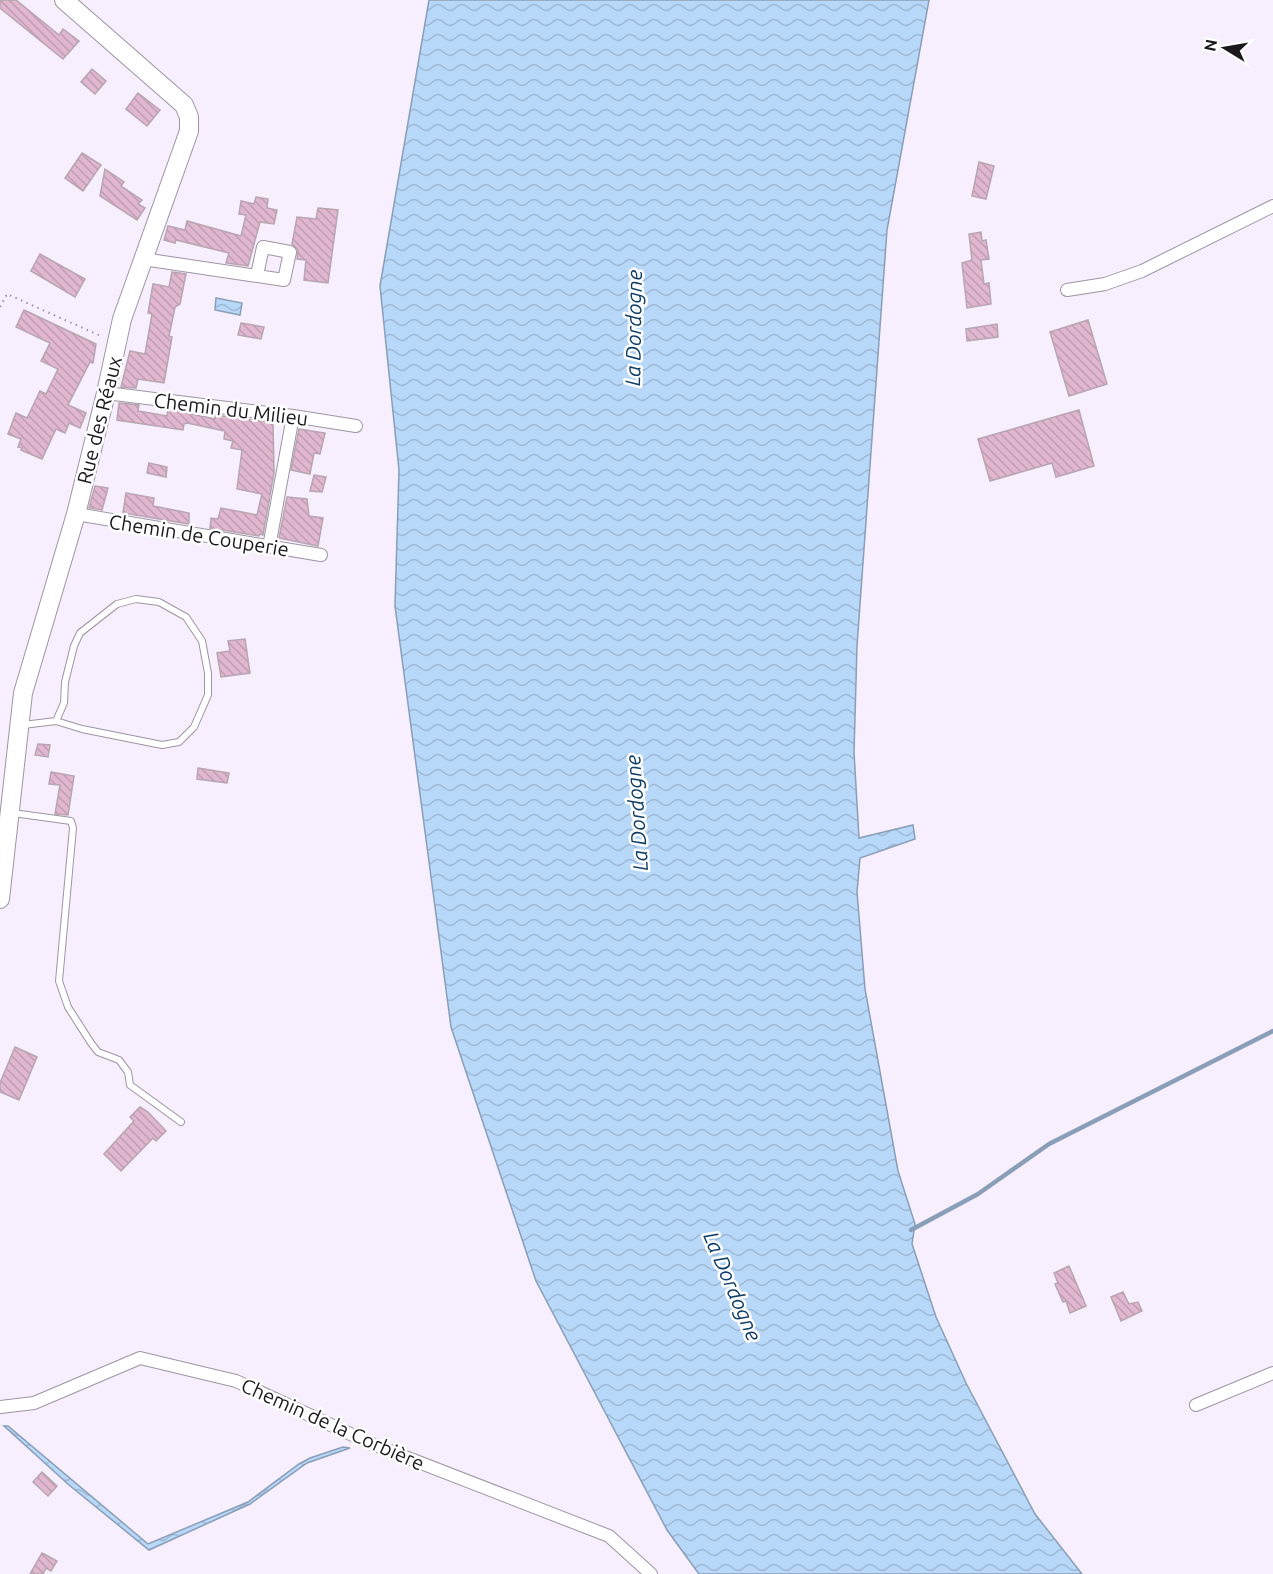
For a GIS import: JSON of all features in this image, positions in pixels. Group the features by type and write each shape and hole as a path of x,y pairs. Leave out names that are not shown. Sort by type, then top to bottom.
{"street":[{"name":"Rue des Réaux","path":"0,899 23,693 76,514 122,319 189,131 189,117 184,105 64,0"},
{"path":"1067,291 1105,284 1142,272 1273,206"},
{"path":"143,259 257,275"},
{"name":"Chemin du Milieu","path":"106,393 356,426"},
{"path":"269,547 293,416"},
{"name":"Chemin de Couperie","path":"76,514 321,555"},
{"name":"Chemin de la Corbière","path":"0,1407 34,1403 140,1358 236,1381 372,1444 609,1536 651,1574"},
{"path":"1196,1405 1273,1373"}],"lane":[{"path":"19,725 56,721 82,729 162,745 179,742 194,727 208,695 208,674 202,641 186,617 159,602 136,599 117,604 80,633 74,646 65,682 64,703 56,721"},
{"path":"9,813 71,821 73,828 59,981 68,1007 98,1052 119,1060 128,1072 130,1085 181,1122"}],"path":[{"path":"0,307 7,294 117,344"}],"water":[{"name":"La Dordogne","path":"429,0 929,0 887,230 857,646 854,752 859,838 913,825 915,839 860,858 857,892 865,989 898,1171 915,1224 912,1244 936,1317 966,1383 1035,1514 1082,1574 699,1574 667,1530 536,1281 451,1027 395,606 399,470 380,286"},
{"path":"216,298 242,303 240,315 215,310"},
{"path":"4,1426 8,1426 148,1544 248,1502 310,1458 343,1447 350,1448 307,1463 250,1504 149,1550 69,1485"}],"building":[{"path":"0,0 16,0 59,35 63,29 79,41 63,59 0,8"},
{"path":"92,69 106,81 95,94 81,82"},
{"path":"138,93 160,110 147,126 126,109"},
{"path":"82,153 101,165 83,191 65,178"},
{"path":"979,162 994,166 986,199 972,196"},
{"path":"105,169 124,182 121,186 142,200 138,204 145,208 137,220 100,196"},
{"path":"256,197 268,199 267,208 277,210 274,224 260,222 248,266 226,263 229,253 176,240 175,243 164,240 168,226 185,230 187,221 241,236 246,215 239,214 241,201 254,204"},
{"path":"318,208 338,210 328,283 304,280 306,260 297,259 298,250 292,244 297,217 316,219"},
{"path":"981,232 982,241 986,240 989,259 981,260 984,284 989,283 991,304 967,308 962,263 972,260 969,234"},
{"path":"40,254 85,279 75,297 31,271"},
{"path":"172,272 186,274 180,304 175,307 169,336 172,337 164,383 138,379 136,388 121,387 130,351 145,354 152,314 148,313 153,284 169,287"},
{"path":"24,310 96,344 93,363 90,362 68,405 86,413 80,428 69,423 65,433 56,429 42,459 21,450 22,448 18,447 21,439 8,434 16,413 27,418 40,391 46,394 58,369 41,361 50,343 16,327"},
{"path":"1088,320 1107,384 1069,396 1050,332"},
{"path":"241,323 264,327 261,339 238,335"},
{"path":"997,324 998,337 967,341 966,329"},
{"path":"119,403 139,405 138,411 167,416 168,409 215,419 215,415 273,422 274,473 263,535 210,528 211,518 218,519 221,508 257,515 262,494 237,489 242,450 231,448 233,441 224,439 225,431 187,423 184,424 183,430 117,420"},
{"path":"1079,410 1094,466 1056,477 1052,463 990,481 978,439"},
{"path":"299,429 325,433 320,454 314,453 310,474 291,470"},
{"path":"149,463 167,467 166,477 147,473"},
{"path":"314,475 326,477 322,492 310,491"},
{"path":"95,486 108,488 102,510 89,508"},
{"path":"126,493 154,498 153,506 189,513 189,524 123,513"},
{"path":"287,497 307,499 309,516 323,518 318,546 279,538"},
{"path":"245,639 250,673 221,677 217,653 230,651 228,641"},
{"path":"38,744 50,745 48,757 35,755"},
{"path":"198,768 229,773 227,783 197,779"},
{"path":"51,772 74,776 68,815 55,814 60,785 49,784"},
{"path":"15,1047 37,1057 19,1100 0,1092 0,1083"},
{"path":"140,1107 166,1131 156,1141 153,1138 121,1171 104,1154 134,1121 130,1117"},
{"path":"1069,1266 1086,1306 1070,1313 1066,1301 1063,1302 1055,1284 1058,1283 1054,1273"},
{"path":"1123,1292 1129,1304 1138,1302 1142,1311 1121,1321 1111,1297"},
{"path":"42,1472 57,1486 48,1496 33,1482"},
{"path":"42,1553 57,1561 51,1571 46,1568 43,1574 30,1574"}],"waterway":[{"path":"911,1230 978,1194 1049,1144 1273,1031"}]}
